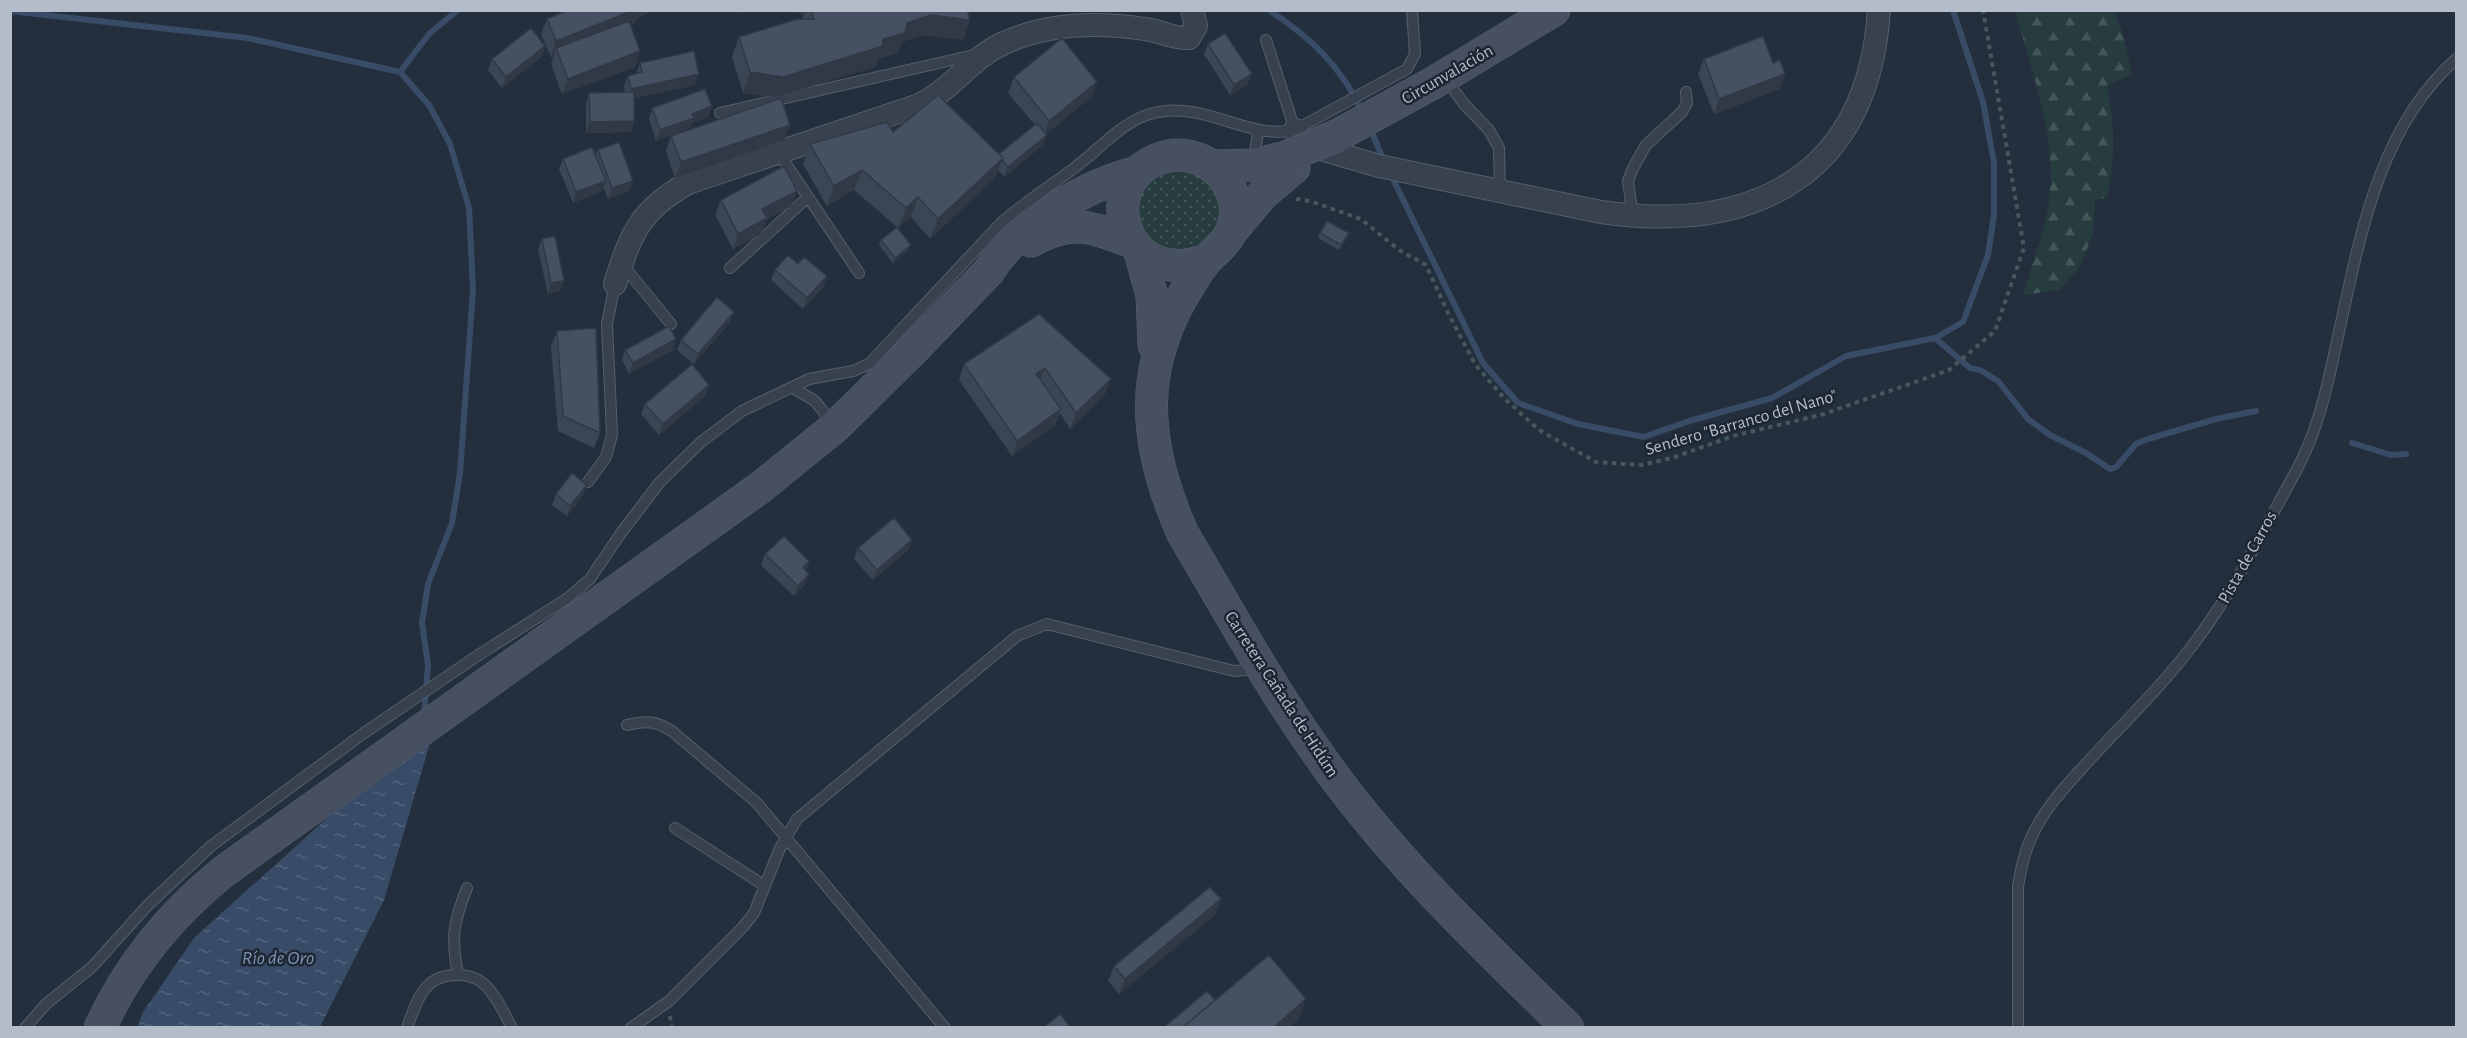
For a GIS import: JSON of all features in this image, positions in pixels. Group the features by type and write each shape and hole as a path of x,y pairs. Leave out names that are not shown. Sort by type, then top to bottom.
{"main road":[{"name":"Circunvalación","path":"1212,166 1258,180 1292,152 1333,125 1438,80 1554,10"},
{"path":"1156,358 1152,296 1136,247 1125,228 1124,198 1130,184 1138,172 1149,164 1174,155 1188,156 1212,166 1223,176 1233,196 1235,218 1231,232"},
{"path":"100,1028 125,979 195,895 260,844 761,487 835,427 914,350 989,271 999,253 1024,230 1113,178 1138,172"},
{"path":"1156,358 1171,317 1206,260 1225,243 1258,180"},
{"path":"989,271 1007,261 1032,241 1053,230 1075,225 1093,227 1136,247 1165,266 1179,267 1206,260"},
{"name":"Carretera Cañada de Hidúm","path":"1156,358 1151,394 1152,430 1158,466 1168,501 1183,534 1260,663 1314,748 1379,832 1487,949 1568,1028"}],"street":[{"path":"618,273 628,242 646,214 667,195 688,183 919,105 938,96 974,60 1005,42 1052,27 1116,25 1159,31 1174,39 1190,38 1196,26 1192,10"},
{"path":"1292,152 1301,140 1314,147 1379,166 1633,216 1670,218 1732,210 1769,196 1807,172 1835,141 1859,100 1875,47 1879,10"}],"lane":[{"path":"1333,125 1407,69 1415,54 1412,10"},
{"path":"1266,40 1292,152"},
{"path":"720,112 988,52"},
{"name":"Pista de Carros","path":"2018,1028 2018,887 2021,867 2035,829 2057,796 2157,688 2194,643 2218,610 2296,471 2313,435 2324,401 2366,214 2383,168 2416,104 2457,59"},
{"path":"1438,80 1489,130 1499,148 1500,190"},
{"path":"1633,216 1628,181 1633,168 1646,145 1682,112 1687,103 1686,92"},
{"path":"25,1028 46,1004 92,967 148,905 211,846 364,733 480,654 568,598 590,579 660,482 701,442 742,411 809,379 853,371 869,364 1018,207 1075,168 1128,123 1143,115 1176,110 1193,112 1274,133 1292,152"},
{"path":"1258,130 1258,180"},
{"path":"778,152 859,273"},
{"path":"730,268 808,197"},
{"path":"618,273 671,324"},
{"path":"588,482 606,458 612,435 607,324 618,273"},
{"path":"793,388 815,401 835,427"},
{"path":"631,1028 669,1001 743,927 754,913 786,836 797,819 1017,636 1034,627 1047,624 1234,671 1247,669 1260,663"},
{"path":"627,725 643,720 659,723 673,732 757,803 945,1028"},
{"path":"675,828 765,886"},
{"path":"458,975 453,946 456,916 467,888"},
{"path":"407,1028 418,1000 428,985 441,976 458,975 472,976 484,984 512,1028"}],"path":[{"name":"Sendero \"Barranco del Nano\"","path":"1258,180 1361,219 1399,250 1426,265 1475,364 1504,398 1539,430 1596,462 1641,465 1672,458 1733,436 1824,414 1949,370 1995,331 2024,248 1983,10"}],"green space":[{"path":"2015,11 2114,11 2122,31 2132,74 2107,86 2113,142 2110,183 2107,198 2095,200 2093,235 2080,266 2061,290 2023,295 2046,219 2050,158 2042,108"},
{"path":"1171,170 1187,170 1208,181 1219,202 1219,218 1208,239 1187,250 1171,250 1157,244 1145,232 1139,218 1139,202 1145,188 1157,176"}],"water":[{"name":"Río de Oro","path":"437,719 384,900 320,1027 137,1028 143,1012 194,938"}],"building":[{"path":"568,10 634,10 556,41 547,19"},
{"path":"811,10 967,10 970,20 931,15 907,23 905,33 883,39 883,46 783,77 750,72 739,37 797,19 814,19"},
{"path":"629,21 640,51 568,79 556,48"},
{"path":"531,28 545,46 506,77 492,59"},
{"path":"1225,33 1252,74 1234,85 1208,44"},
{"path":"1763,36 1773,63 1780,60 1785,74 1719,99 1704,59"},
{"path":"1062,38 1097,82 1049,121 1014,77"},
{"path":"694,51 699,74 631,89 628,76 642,72 640,63"},
{"path":"705,89 712,106 692,114 694,118 660,130 652,108"},
{"path":"634,92 634,121 590,122 589,93"},
{"path":"938,95 1003,158 938,219 918,197 906,208 862,170 834,186 810,144 887,122 893,132"},
{"path":"781,98 790,125 681,162 671,136"},
{"path":"1037,123 1047,135 1008,167 999,154"},
{"path":"619,142 633,181 612,188 598,150"},
{"path":"592,147 606,181 576,192 563,159"},
{"path":"784,166 797,191 762,209 767,218 738,234 721,200"},
{"path":"1327,221 1349,233 1341,245 1320,233"},
{"path":"897,227 911,245 895,258 881,240"},
{"path":"555,236 564,281 551,283 542,239"},
{"path":"788,255 798,264 804,257 827,276 807,298 775,270"},
{"path":"717,297 734,312 698,354 681,340"},
{"path":"1039,314 1111,379 1076,413 1045,368 1036,374 1061,409 1017,441 964,364"},
{"path":"669,326 676,339 633,363 625,350"},
{"path":"596,328 600,433 563,416 557,331"},
{"path":"692,364 709,385 663,424 645,404"},
{"path":"572,473 587,485 570,506 556,494"},
{"path":"894,518 912,540 877,570 858,548"},
{"path":"784,536 809,561 803,567 809,574 798,586 765,554"},
{"path":"1210,887 1221,899 1125,979 1114,966"},
{"path":"1269,955 1306,999 1273,1028 1182,1028"},
{"path":"1207,991 1215,1000 1182,1028 1163,1028"},
{"path":"1060,1014 1071,1028 1043,1028"}],"waterway":[{"path":"400,72 429,34 458,10"},
{"path":"1269,10 1298,31 1323,54 1344,80 1362,111"},
{"path":"1391,175 1483,363 1518,403 1578,424 1644,437 1689,421 1772,398 1846,356 1935,338 1963,322 1988,255 1994,215 1994,163 1983,102 1953,10"},
{"path":"10,11 248,38 400,72 429,105 450,144 469,208 473,290 460,473 452,523 428,584 422,623 428,665 424,716"},
{"path":"1370,128 1385,163"},
{"path":"1935,338 1970,368 1980,370 1998,381 2028,419 2050,435 2086,453 2110,469 2116,467 2136,444 2148,439 2216,419 2256,411"},
{"path":"2352,443 2391,455 2406,454"}]}
